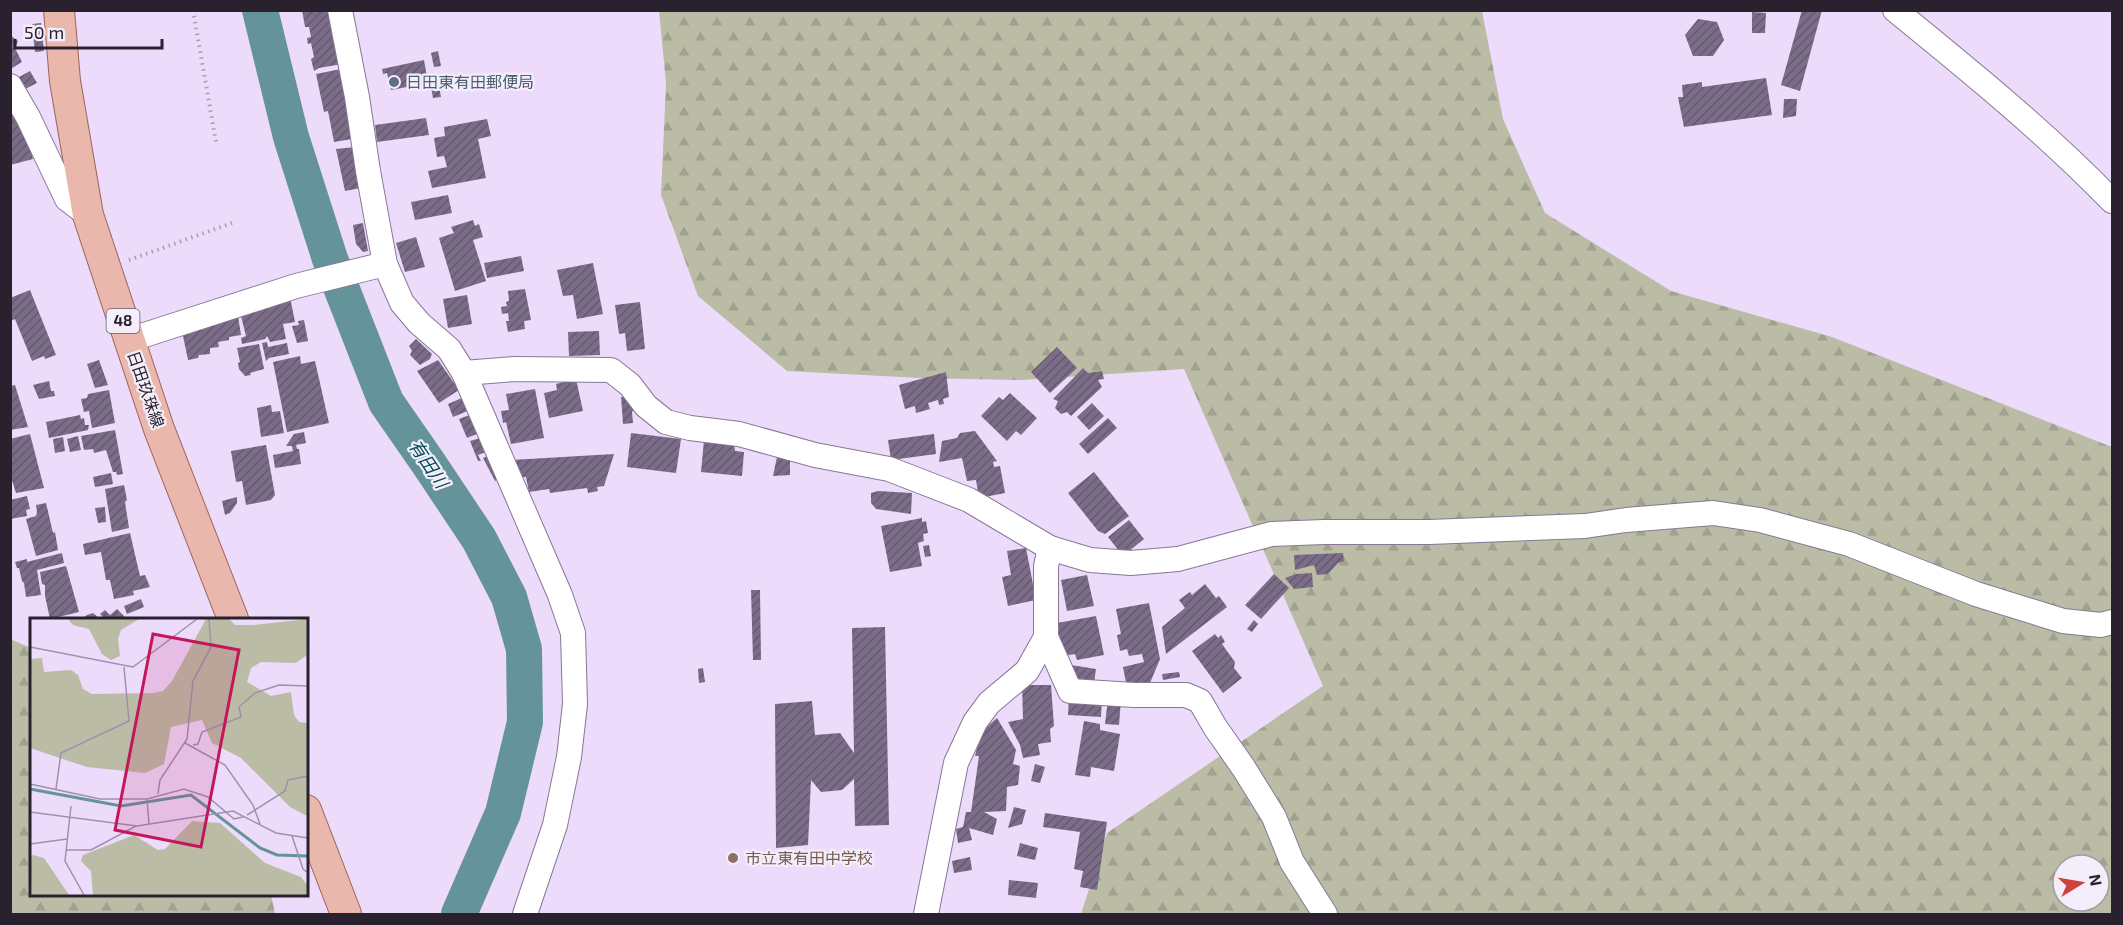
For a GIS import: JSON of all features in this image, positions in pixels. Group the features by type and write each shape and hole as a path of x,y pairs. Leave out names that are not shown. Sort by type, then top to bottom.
{"main road":[{"name":"日田玖珠線","path":"59,10 65,81 88,215 159,429 233,618"},
{"path":"308,815 341,903"}],"street":[{"path":"340,10 385,264 402,303 419,323 449,349 464,373 560,595 573,633 574,704 569,757 555,825 525,915"},
{"path":"1895,10 2007,102 2086,174 2112,201"},
{"path":"10,86 28,117 67,199 88,215"},
{"path":"129,340 296,286 385,264"},
{"path":"464,373 514,369 611,370 630,385 646,406 666,422 690,428 739,434 815,455 890,469 969,500 1050,548 1090,560 1131,563 1178,559 1271,534 1429,532 1585,526 1626,520 1713,513 1760,520 1849,544 1976,594 2063,621 2101,625 2112,622"},
{"path":"1050,548 1046,566 1046,637 1070,691 1186,695 1200,701 1274,817 1292,862 1325,915"},
{"path":"926,915 956,763 975,722 989,703 1027,670 1046,637"}],"path":[{"path":"193,10 216,142"},
{"path":"105,269 232,223"}],"green space":[{"path":"659,11 1482,11 1503,119 1545,213 1671,291 1832,337 2112,447 2112,914 1081,914 1107,833 1323,686 1184,369 1022,380 920,378 787,371 698,296 661,195 666,83"},
{"path":"10,639 30,648 30,895 271,895 275,914 11,914"}],"building":[{"path":"302,10 329,10 342,64 314,71 311,59 314,57 311,43 308,44 307,38 311,37 309,27 305,27"},
{"path":"1802,10 1822,10 1800,91 1781,85"},
{"path":"1752,12 1766,13 1765,33 1752,33"},
{"path":"1698,19 1717,22 1724,40 1713,56 1693,56 1685,35"},
{"path":"41,23 44,51 35,52 32,24"},
{"path":"10,35 18,41 15,48 22,62 12,68"},
{"path":"438,51 441,66 434,67 431,53"},
{"path":"424,60 428,83 391,90 387,73 383,74 382,69"},
{"path":"341,69 352,139 334,142 328,111 324,112 316,74"},
{"path":"30,71 37,83 25,89 19,77"},
{"path":"1766,78 1772,115 1684,127 1678,97 1683,97 1682,85 1702,82 1702,87"},
{"path":"439,86 441,97 433,98 431,87"},
{"path":"1784,99 1797,99 1796,116 1783,118"},
{"path":"10,107 21,125 22,133 26,133 33,159 10,165"},
{"path":"426,118 429,135 377,142 375,125"},
{"path":"487,119 491,136 478,139 486,178 432,188 428,171 447,167 444,156 437,157 434,138 445,136 444,127"},
{"path":"355,147 361,188 345,191 336,149"},
{"path":"448,195 452,213 415,220 411,202"},
{"path":"473,220 475,226 479,224 483,237 473,240 486,281 455,291 439,238 454,233 451,227"},
{"path":"363,223 368,251 363,252 356,244 353,225"},
{"path":"416,237 425,267 405,272 396,243"},
{"path":"521,256 524,271 487,278 484,263"},
{"path":"593,263 603,314 577,319 573,295 563,296 557,270"},
{"path":"525,289 531,320 524,321 525,329 508,332 506,321 509,321 508,313 502,314 501,307 507,306 508,291"},
{"path":"30,290 56,355 45,359 44,356 32,361 15,319 10,321 10,298"},
{"path":"467,295 472,324 448,328 443,299"},
{"path":"290,297 295,322 283,324 286,339 270,342 267,336 265,339 242,344 241,338 246,336 240,312"},
{"path":"640,302 645,349 627,351 625,333 619,334 615,305"},
{"path":"238,316 241,335 218,342 219,347 210,348 210,354 199,355 198,358 188,360 182,331"},
{"path":"304,320 308,341 297,343 292,326 299,325 298,321"},
{"path":"599,331 600,355 569,356 568,332"},
{"path":"416,339 432,354 430,359 420,365 410,355 412,351 409,346"},
{"path":"267,342 268,347 287,343 289,354 269,358 266,361 262,343"},
{"path":"259,344 264,369 245,376 239,369 237,348"},
{"path":"1057,347 1077,368 1050,393 1031,372"},
{"path":"300,356 301,364 315,361 329,423 287,432 273,362"},
{"path":"99,360 108,385 95,388 87,364"},
{"path":"438,360 459,390 439,403 417,371"},
{"path":"1083,368 1088,373 1102,371 1104,379 1098,380 1102,387 1071,416 1067,412 1061,414 1055,408 1058,401 1053,399"},
{"path":"946,372 949,397 943,399 944,404 939,405 938,400 928,403 930,409 916,413 915,406 905,409 899,385"},
{"path":"576,379 583,411 549,418 544,393 557,390 556,384"},
{"path":"49,381 51,391 54,391 55,396 39,399 33,385"},
{"path":"15,385 28,427 10,430 10,386"},
{"path":"535,389 544,438 511,444 501,411 509,410 506,394"},
{"path":"109,390 115,423 92,428 89,411 84,412 81,399 87,398 88,394"},
{"path":"1010,393 1037,418 1021,435 1016,431 1007,441 981,416 999,397 1003,400"},
{"path":"464,397 470,410 453,417 448,404"},
{"path":"621,397 628,397 636,406 632,412 633,423 623,424"},
{"path":"1092,403 1104,416 1089,430 1077,417"},
{"path":"271,405 272,412 280,411 284,433 261,437 257,408"},
{"path":"472,414 479,433 467,438 459,419"},
{"path":"80,415 81,419 84,418 85,425 89,425 88,430 49,438 46,422"},
{"path":"1108,418 1117,428 1088,454 1079,444"},
{"path":"115,430 123,474 117,475 113,472 106,450 94,453 93,449 84,450 81,436"},
{"path":"975,431 997,461 993,462 994,467 1000,466 1005,493 979,498 976,480 967,481 962,458 939,462 942,441 957,438 960,433"},
{"path":"304,432 306,443 296,445 299,449 301,464 275,468 273,455 293,451 292,446 286,446 294,434"},
{"path":"631,433 681,439 676,473 627,467"},
{"path":"30,434 44,488 16,493 10,474 10,439"},
{"path":"934,434 936,454 891,460 888,440"},
{"path":"78,436 81,450 70,452 67,439"},
{"path":"63,437 65,451 55,453 53,439"},
{"path":"480,438 486,452 478,455 481,461 478,461 470,441"},
{"path":"704,440 734,441 735,451 744,452 742,476 701,472"},
{"path":"266,445 275,495 271,500 246,505 242,481 236,482 231,451"},
{"path":"614,454 604,486 597,487 598,491 588,493 587,488 550,493 549,489 529,492 526,477 521,477 511,460"},
{"path":"490,455 502,478 495,481 483,458"},
{"path":"777,457 790,460 790,475 773,476"},
{"path":"1094,472 1129,516 1105,534 1098,531 1068,493"},
{"path":"111,473 113,484 95,487 93,477"},
{"path":"124,485 129,528 112,532 105,489"},
{"path":"878,491 912,493 911,514 876,509 871,503 871,493"},
{"path":"27,496 30,509 26,510 27,516 10,519 10,500"},
{"path":"237,497 237,503 230,513 225,515 222,501"},
{"path":"46,503 58,550 36,556 26,519 36,516 36,505"},
{"path":"105,507 106,522 98,523 95,508"},
{"path":"922,518 922,522 926,521 928,533 923,534 924,541 918,543 922,566 890,572 881,526"},
{"path":"1129,520 1144,539 1123,556 1108,537"},
{"path":"130,533 140,576 145,575 150,587 133,591 134,595 114,599 110,580 106,580 101,552 85,555 83,544"},
{"path":"929,545 931,556 925,557 923,546"},
{"path":"1026,548 1036,600 1008,606 1002,577 1011,575 1007,551"},
{"path":"62,553 64,563 37,570 41,595 26,597 24,583 15,562 27,559 27,562"},
{"path":"1343,553 1344,561 1338,563 1328,574 1317,575 1314,565 1295,570 1294,555"},
{"path":"66,566 79,612 50,618 45,585 42,584 40,572"},
{"path":"1312,573 1313,587 1294,589 1285,578 1296,574"},
{"path":"1274,574 1289,588 1261,619 1245,605"},
{"path":"1087,575 1094,606 1067,611 1061,580"},
{"path":"1205,584 1216,598 1219,596 1227,607 1166,654 1162,627 1185,608 1179,600 1190,592 1192,595"},
{"path":"751,590 760,590 761,660 753,660"},
{"path":"141,599 144,607 127,614 124,606"},
{"path":"1149,603 1160,659 1150,683 1127,688 1123,667 1144,662 1142,654 1129,656 1127,649 1120,651 1117,635 1121,634 1116,609"},
{"path":"117,609 126,618 104,618 100,614 105,610 110,615"},
{"path":"93,613 99,618 83,618"},
{"path":"1096,616 1104,655 1077,660 1075,654 1063,656 1057,623"},
{"path":"1254,620 1258,624 1252,632 1247,629"},
{"path":"885,627 889,825 855,826 854,779 842,790 821,792 811,780 808,845 776,848 775,704 812,701 815,735 840,733 854,753 852,628"},
{"path":"1215,634 1218,638 1221,635 1225,642 1222,644 1235,662 1234,668 1242,678 1223,693 1192,651"},
{"path":"1071,665 1096,669 1094,683 1068,679"},
{"path":"703,668 705,682 699,683 698,669"},
{"path":"1179,672 1180,677 1163,680 1162,674"},
{"path":"1022,685 1051,685 1054,726 1050,729 1051,742 1038,744 1040,755 1023,758 1020,745 1008,722 1023,719"},
{"path":"1069,695 1102,697 1101,717 1068,715"},
{"path":"1108,699 1121,700 1119,725 1105,724"},
{"path":"997,718 1016,750 1013,764 1020,766 1018,785 1007,787 1006,811 984,812 997,819 993,835 969,828 972,840 958,843 956,829 963,827 966,812 971,812 979,756 975,756 981,732"},
{"path":"1084,721 1100,724 1100,730 1120,734 1114,771 1091,767 1090,777 1075,775"},
{"path":"1035,764 1045,767 1040,783 1031,781"},
{"path":"1014,807 1026,810 1022,824 1008,828"},
{"path":"1045,813 1107,822 1097,890 1080,887 1083,871 1074,869 1080,832 1043,827"},
{"path":"1020,843 1038,848 1035,860 1017,856"},
{"path":"970,857 972,870 954,873 952,861"},
{"path":"1009,880 1038,883 1036,898 1008,895"}],"waterway":[{"name":"有田川","path":"260,10 291,137 330,259 386,402 479,539 509,597 524,649 525,722 503,813 459,914"}],"place":[{"name":"日田東有田郵便局","path":"394,82"},
{"name":"市立東有田中学校","path":"733,858"}]}
